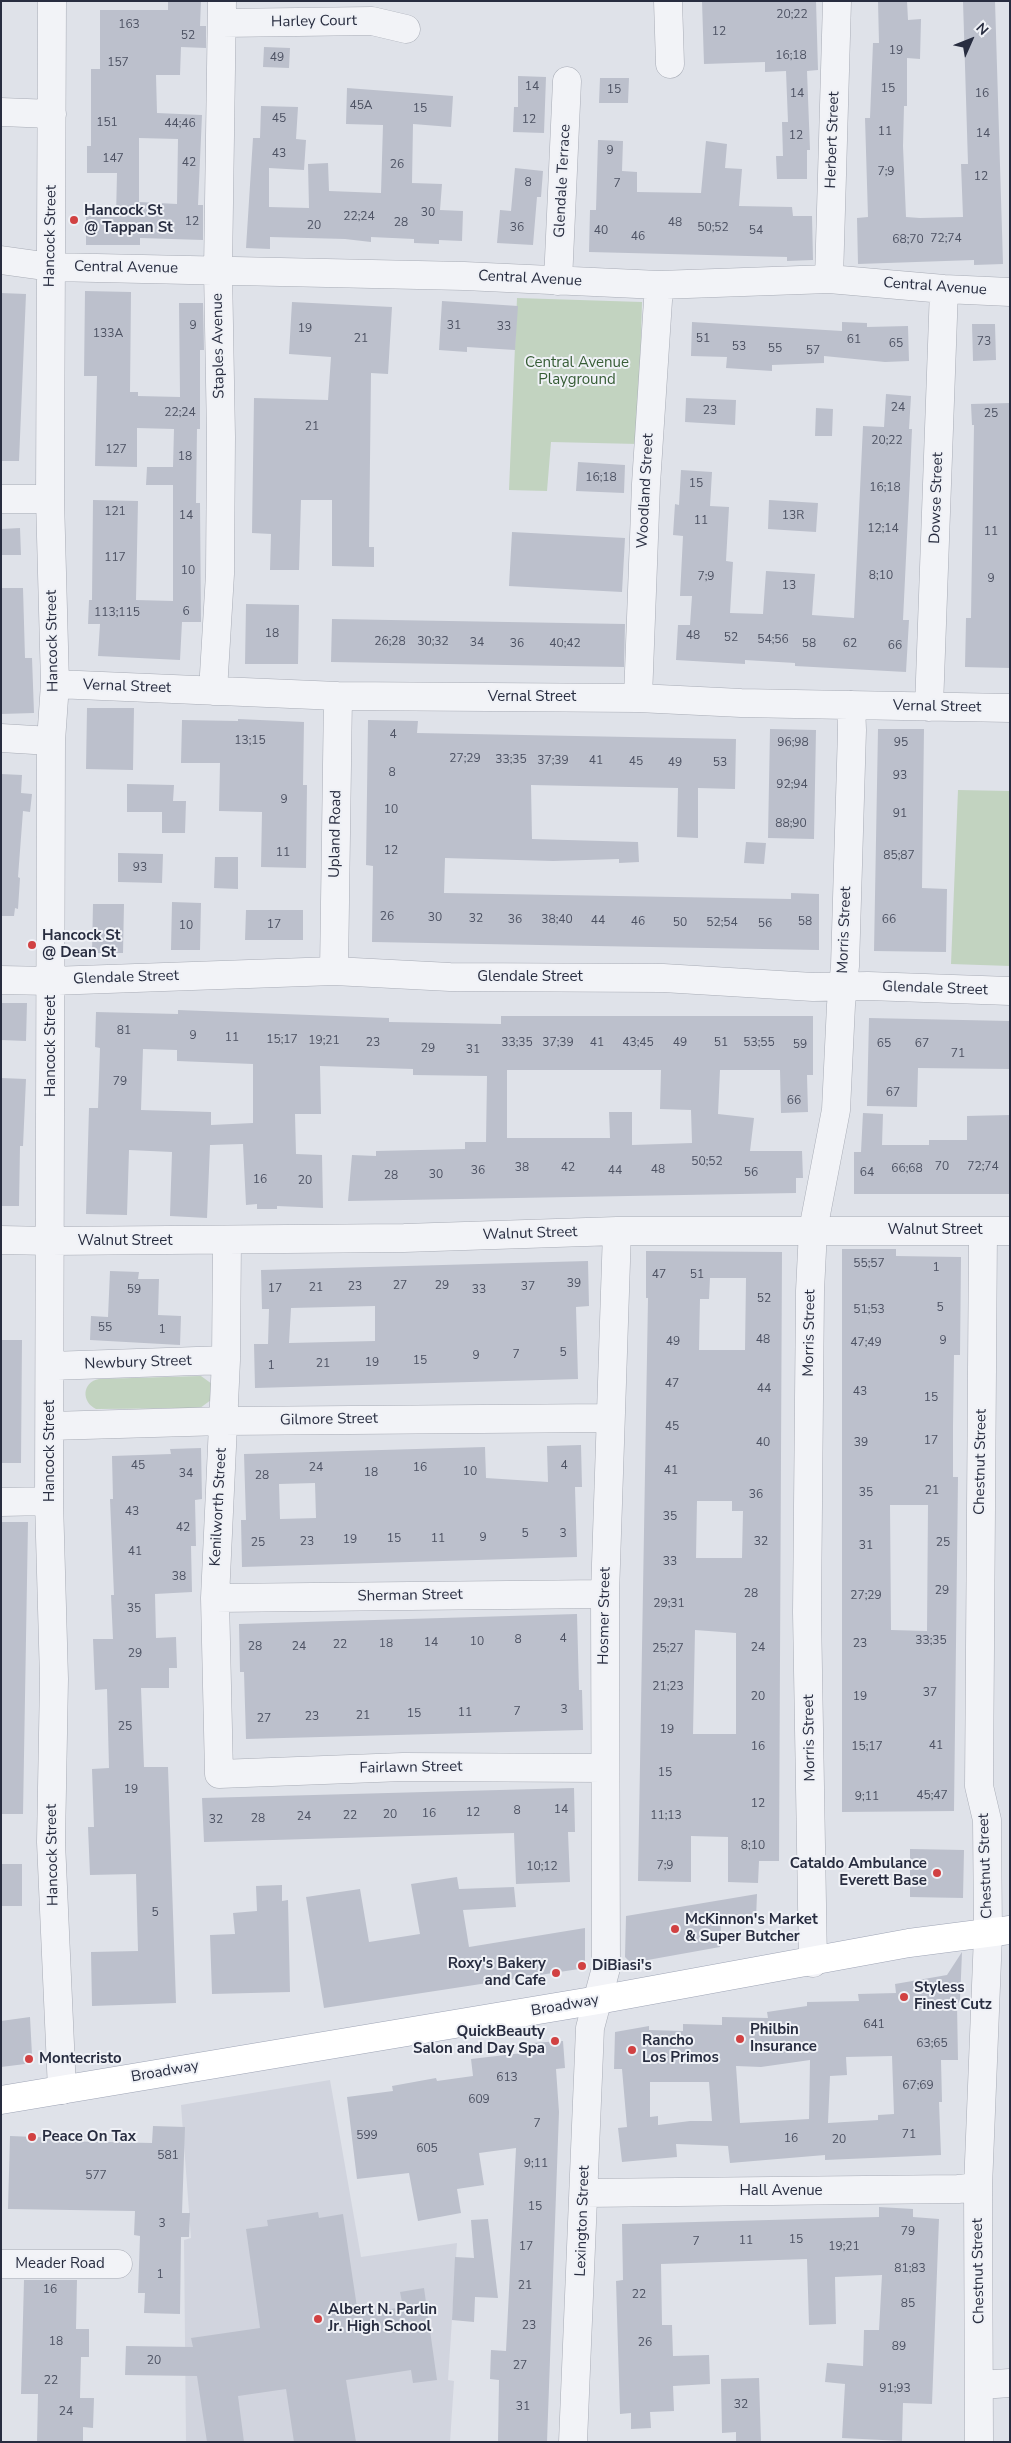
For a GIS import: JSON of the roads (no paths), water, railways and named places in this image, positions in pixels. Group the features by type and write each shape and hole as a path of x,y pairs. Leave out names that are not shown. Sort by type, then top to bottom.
{"main road":[{"name":"Broadway","path":"1,2100 598,2000 909,1944 999,1932"}],"street":[{"name":"Hancock Street","path":"52,1 50,499 55,684 51,741 49,1501 54,1679 51,1842 62,2090"},
{"path":"668,1 670,64"},
{"name":"Herbert Street","path":"828,279 838,1"},
{"name":"Harley Court","path":"222,12 372,21 406,29"},
{"name":"Staples Avenue","path":"213,690 220,564 221,437 218,270 222,12"},
{"name":"Glendale Terrace","path":"558,280 567,81"},
{"path":"1,112 52,114"},
{"name":"Central Avenue","path":"1,260 51,267 558,280 659,285 828,279 944,289 1010,292"},
{"name":"Woodland Street","path":"638,698 646,484 659,285"},
{"name":"Dowse Street","path":"929,707 944,289"},
{"path":"1,499 50,499"},
{"name":"Vernal Street","path":"55,684 338,696 638,698 1010,708"},
{"name":"Upland Road","path":"334,971 338,696"},
{"name":"Morris Street","path":"814,1962 807,1612 810,1291 813,1230 836,1110 852,730 851,705"},
{"path":"1,738 51,741"},
{"name":"Glendale Street","path":"1,980 51,981 334,971 450,977 702,979 813,987 1010,991"},
{"name":"Walnut Street","path":"1,1240 404,1238 617,1230 1010,1231"},
{"name":"Hosmer Street","path":"598,2000 606,1968 605,1594 609,1418 617,1230"},
{"name":"Chestnut Street","path":"979,2442 978,2187 999,1932 987,1820 979,1786 983,1231"},
{"name":"Kenilworth Street","path":"218,1774 215,1598 226,1360 227,1240"},
{"name":"Newbury Street","path":"50,1366 226,1360"},
{"name":"Gilmore Street","path":"50,1426 223,1421 609,1418"},
{"path":"1,1502 49,1501"},
{"name":"Sherman Street","path":"215,1598 605,1594"},
{"name":"Fairlawn Street","path":"218,1774 403,1767 604,1768"},
{"name":"Lexington Street","path":"573,2442 590,2028 598,2000"},
{"name":"Hall Avenue","path":"584,2193 958,2189 978,2187"},
{"name":"Meader Road","path":"1,2264 118,2264"},
{"path":"980,2385 1010,2383"}],"place":[{"name":"Hancock St @ Tappan St","path":"74,220"},
{"name":"Hancock St @ Dean St","path":"32,945"},
{"name":"Cataldo Ambulance Everett Base","path":"937,1873"},
{"name":"McKinnon's Market & Super Butcher","path":"675,1929"},
{"name":"DiBiasi's","path":"582,1966"},
{"name":"Roxy's Bakery and Cafe","path":"556,1973"},
{"name":"Styless Finest Cutz","path":"904,1997"},
{"name":"Philbin Insurance","path":"740,2039"},
{"name":"QuickBeauty Salon and Day Spa","path":"555,2041"},
{"name":"Rancho Los Primos","path":"632,2050"},
{"name":"Montecristo","path":"29,2059"},
{"name":"Peace On Tax","path":"32,2137"},
{"name":"Albert N. Parlin Jr. High School","path":"318,2319"}],"park label":[{"name":"Central Avenue Playground","path":"577,372"}]}
